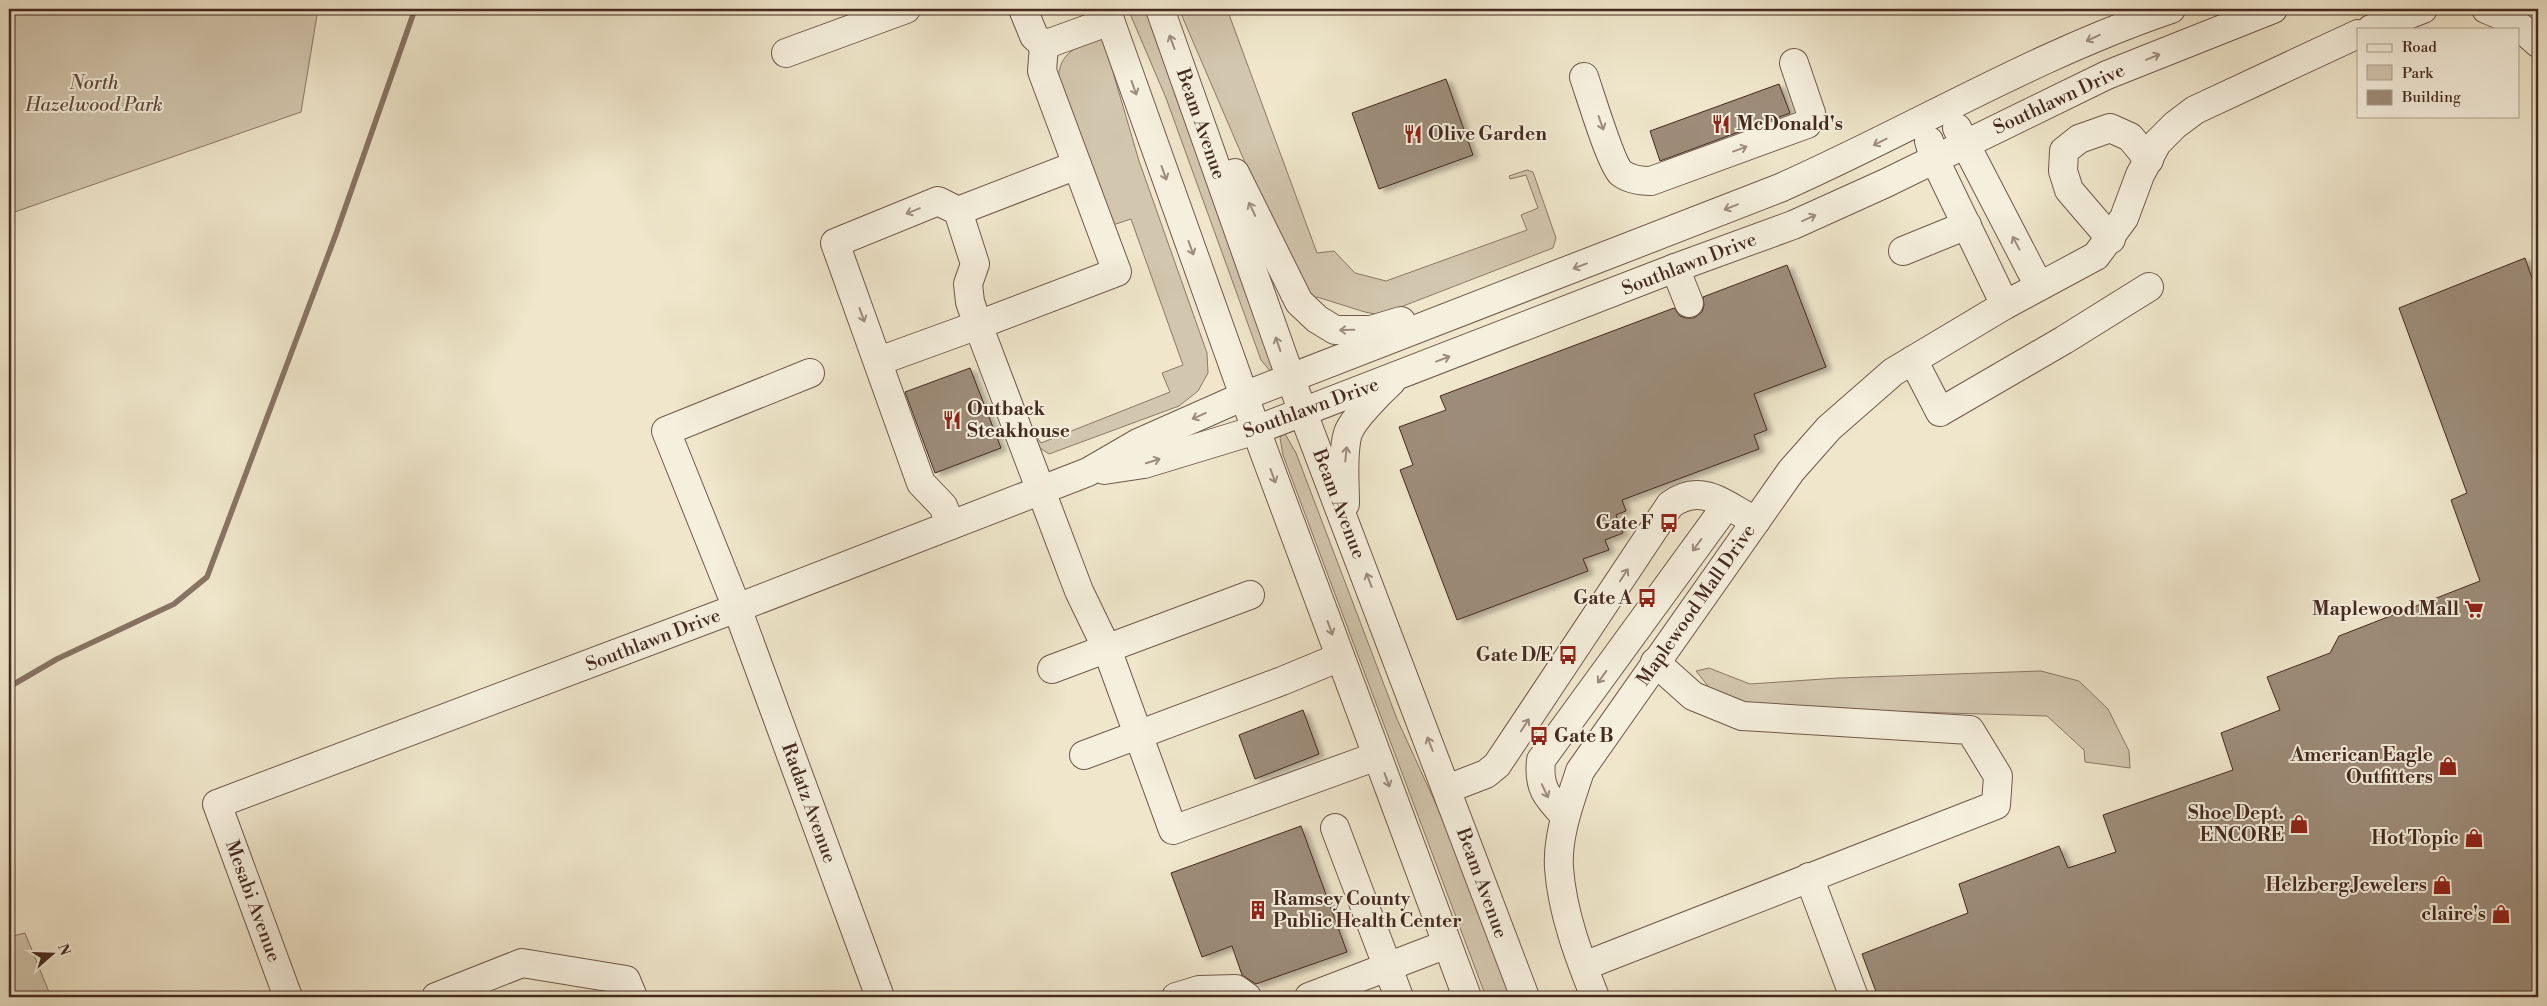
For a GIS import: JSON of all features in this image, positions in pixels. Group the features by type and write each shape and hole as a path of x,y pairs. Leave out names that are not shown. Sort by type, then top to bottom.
{"street":[{"path":"786,53 906,9"},
{"path":"1023,9 1034,36 1044,45"},
{"name":"Beam Avenue","path":"1160,9 1303,413 1346,520 1525,997"},
{"name":"Southlawn Drive","path":"217,804 737,608 1088,472 1138,443 1244,396 1780,188 1858,153 1947,107 2117,27 2171,9"},
{"name":"Southlawn Drive","path":"1088,472 1144,464 1256,430 1675,268 1793,225 1886,183 2107,75 2273,9"},
{"path":"2373,28 2423,9"},
{"path":"2486,9 2512,20 2538,43"},
{"path":"1044,45 1108,15 1256,430 1467,997"},
{"name":"Maplewood Mall Drive","path":"1594,997 1565,909 1559,867 1565,816 1580,771 1791,471 1829,428 1863,397 1913,360 2005,305 2096,256 2111,240 2124,218 2157,143 2175,125 2195,110 2357,34"},
{"path":"879,362 1117,272 1042,70 1044,45"},
{"path":"1584,77 1611,156 1621,172 1638,180 1651,181 1807,124 1811,113 1794,63"},
{"path":"1184,75 1299,302 1317,319 1335,330 1371,330 1435,310 1497,298"},
{"path":"1947,107 1964,144 2039,286"},
{"path":"1923,120 1934,158 2005,305"},
{"path":"2111,240 2069,190 2063,171 2064,151 2079,139 2110,128 2130,137 2148,160"},
{"path":"958,211 1077,165"},
{"path":"952,525 943,506 921,483 835,243 938,201 958,211 974,264 968,284 970,302 978,326 1079,591 1107,649 1173,830 1377,756"},
{"path":"1903,250 1967,226"},
{"path":"1675,268 1689,303"},
{"path":"1913,360 1940,412 2072,335 2149,287"},
{"name":"Radatz Avenue","path":"810,373 666,431 737,608 880,997"},
{"path":"1346,520 1345,466 1348,433 1376,395 1398,376"},
{"path":"1447,789 1486,774 1497,765 1670,505 1678,499 1691,495 1705,494 1756,521"},
{"path":"1565,816 1544,793 1540,773 1541,760 1726,506"},
{"path":"1052,669 1250,595"},
{"path":"1084,755 1139,736 1340,657"},
{"path":"1584,966 1996,805 1998,776 1970,730 1742,716 1693,696 1655,662"},
{"path":"1497,765 1519,769 1541,760"},
{"name":"Mesabi Avenue","path":"217,804 288,997"},
{"path":"1335,828 1399,997"},
{"path":"1809,877 1854,997"},
{"path":"1309,997 1447,944"},
{"path":"436,997 522,963 626,980 633,997"},
{"path":"1176,997 1198,990 1236,989 1247,997"}],"green space":[{"name":"North Hazelwood Park","path":"9,9 318,9 301,112 9,214"},
{"path":"1128,9 1151,9 1274,366 1271,372 1261,360 1166,98"},
{"path":"1179,9 1227,9 1317,253 1334,251 1355,273 1386,281 1527,230 1521,215 1538,208 1526,175 1510,179 1509,176 1527,170 1533,172 1556,238 1553,248 1380,315 1317,297 1310,300 1299,288"},
{"path":"1103,38 1139,161 1207,353 1208,373 1198,391 1179,406 1049,454 1031,442 1028,434 1033,432 1041,443 1170,392 1162,373 1183,365 1131,219 1113,225 1058,82 1062,63 1071,51"},
{"path":"1284,432 1296,453 1397,719 1457,850 1513,997 1486,997 1283,455 1280,438"},
{"path":"1709,668 1750,684 1838,678 2041,671 2079,681 2108,709 2129,751 2130,768 2085,762 2084,750 2047,716 1749,707 1712,691 1696,671"},
{"path":"25,933 51,997 9,997 9,937"}],"building":[{"name":"Olive Garden","path":"1446,79 1473,155 1379,189 1352,113"},
{"name":"McDonald's","path":"1779,84 1790,113 1660,161 1650,131"},
{"name":"Maplewood Mall","path":"2525,258 2538,295 2538,997 1878,997 1862,954 1968,913 1959,884 2059,846 2068,868 2116,852 2103,815 2233,770 2221,733 2280,710 2267,677 2330,653 2339,636 2480,581 2451,500 2467,493 2399,308"},
{"path":"1787,265 1826,367 1754,394 1767,430 1754,435 1759,449 1622,500 1626,511 1616,515 1623,533 1605,540 1609,550 1583,559 1588,571 1457,620 1400,470 1413,465 1399,427 1446,410 1440,396 1674,308 1680,316 1694,318 1702,312 1704,305 1703,297"},
{"name":"Outback Steakhouse","path":"970,368 1001,448 935,473 905,392"},
{"path":"1303,710 1319,754 1255,779 1239,735"},
{"name":"Ramsey County Public Health Center","path":"1301,826 1347,952 1256,984 1242,975 1232,946 1202,957 1171,873"}],"waterway":[{"path":"9,687 57,659 174,604 207,577 336,234 415,9"}],"place":[{"name":"McDonald's","path":"1721,124"},
{"name":"Olive Garden","path":"1413,134"},
{"name":"Outback Steakhouse","path":"952,420"},
{"name":"Gate F","path":"1669,523"},
{"name":"Gate A","path":"1647,598"},
{"name":"Maplewood Mall","path":"2474,609"},
{"name":"Gate D/E","path":"1568,655"},
{"name":"Gate B","path":"1539,736"},
{"name":"American Eagle Outfitters","path":"2448,766"},
{"name":"Shoe Dept. ENCORE","path":"2299,824"},
{"name":"Hot Topic","path":"2474,838"},
{"name":"Helzberg Jewelers","path":"2442,885"},
{"name":"Ramsey County Public Health Center","path":"1258,910"},
{"name":"claire's","path":"2501,914"}]}
